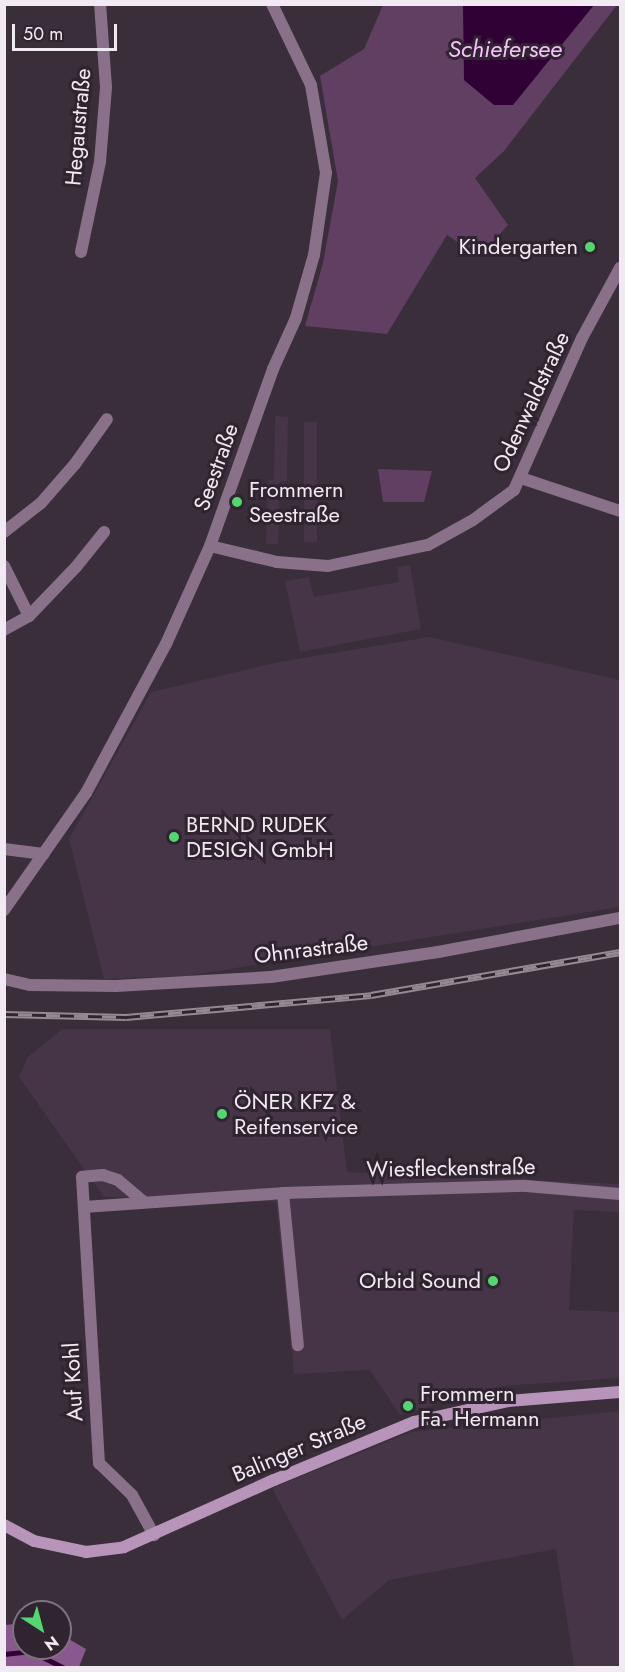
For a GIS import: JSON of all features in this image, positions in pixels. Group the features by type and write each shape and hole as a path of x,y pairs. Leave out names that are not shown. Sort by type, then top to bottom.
{"main road":[{"name":"Balinger Straße","path":"4,1525 34,1541 86,1552 124,1547 274,1480 414,1422 508,1401 621,1392"}],"street":[{"name":"Hegaustraße","path":"81,252 100,162 106,87 100,4"},
{"name":"Seestraße","path":"4,910 86,793 139,697 210,546 273,369 296,318 314,255 326,173 311,85 272,4"},
{"name":"Odenwaldstraße","path":"210,546 277,562 328,566 428,545 473,520 514,490 582,338 621,268"},
{"path":"4,532 41,503 75,464 107,418"},
{"path":"521,478 621,511"},
{"path":"4,630 29,616 76,567 104,532"},
{"path":"4,566 29,616"},
{"path":"4,849 44,854"},
{"name":"Ohnrastraße","path":"4,979 30,985 116,986 272,977 438,952 621,918"},
{"path":"84,1207 82,1177 102,1175 118,1179 144,1202"},
{"name":"Wiesfleckenstraße","path":"84,1207 283,1192 526,1186 621,1194"},
{"path":"283,1192 298,1346"},
{"name":"Auf Kohl","path":"84,1207 99,1463 132,1495 154,1535"}],"shaded area":[{"path":"383,5 617,5 504,151 475,178 508,225 480,257 447,235 387,334 305,326 323,263 338,181 320,76 364,49"},
{"path":"275,416 288,417 287,481 280,481 278,544 266,544 268,480 274,480"},
{"path":"304,422 317,422 317,542 304,542"},
{"path":"378,469 432,471 424,502 383,502"},
{"path":"410,565 421,629 300,652 285,581 309,577 314,597 399,582 397,567"},
{"path":"429,637 620,680 620,907 186,976 104,979 69,839 151,692 279,662"},
{"path":"62,1029 330,1029 347,1172 620,1184 620,1212 574,1210 569,1310 620,1312 620,1378 502,1386 400,1415 370,1370 294,1374 276,1202 104,1197 19,1077 27,1058"},
{"path":"620,1411 620,1667 574,1667 556,1549 389,1580 342,1620 272,1488 411,1432"},
{"path":"12,1624 12,1660 72,1660 72,1641 86,1649 79,1667 5,1667 5,1625"}],"water":[{"name":"Schiefersee","path":"463,4 594,5 513,105 494,105 464,80"}],"waterway":[{"path":"4,1654 31,1651 64,1668"}],"railway":[{"path":"4,1014 126,1017 371,995 620,952"}],"place":[{"name":"Kindergarten","path":"590,247"},
{"name":"Frommern Seestraße","path":"237,502"},
{"name":"BERND RUDEK DESIGN GmbH","path":"174,837"},
{"name":"ÖNER KFZ & Reifenservice","path":"222,1114"},
{"name":"Orbid Sound","path":"493,1281"},
{"name":"Frommern Fa. Hermann","path":"408,1406"}]}
